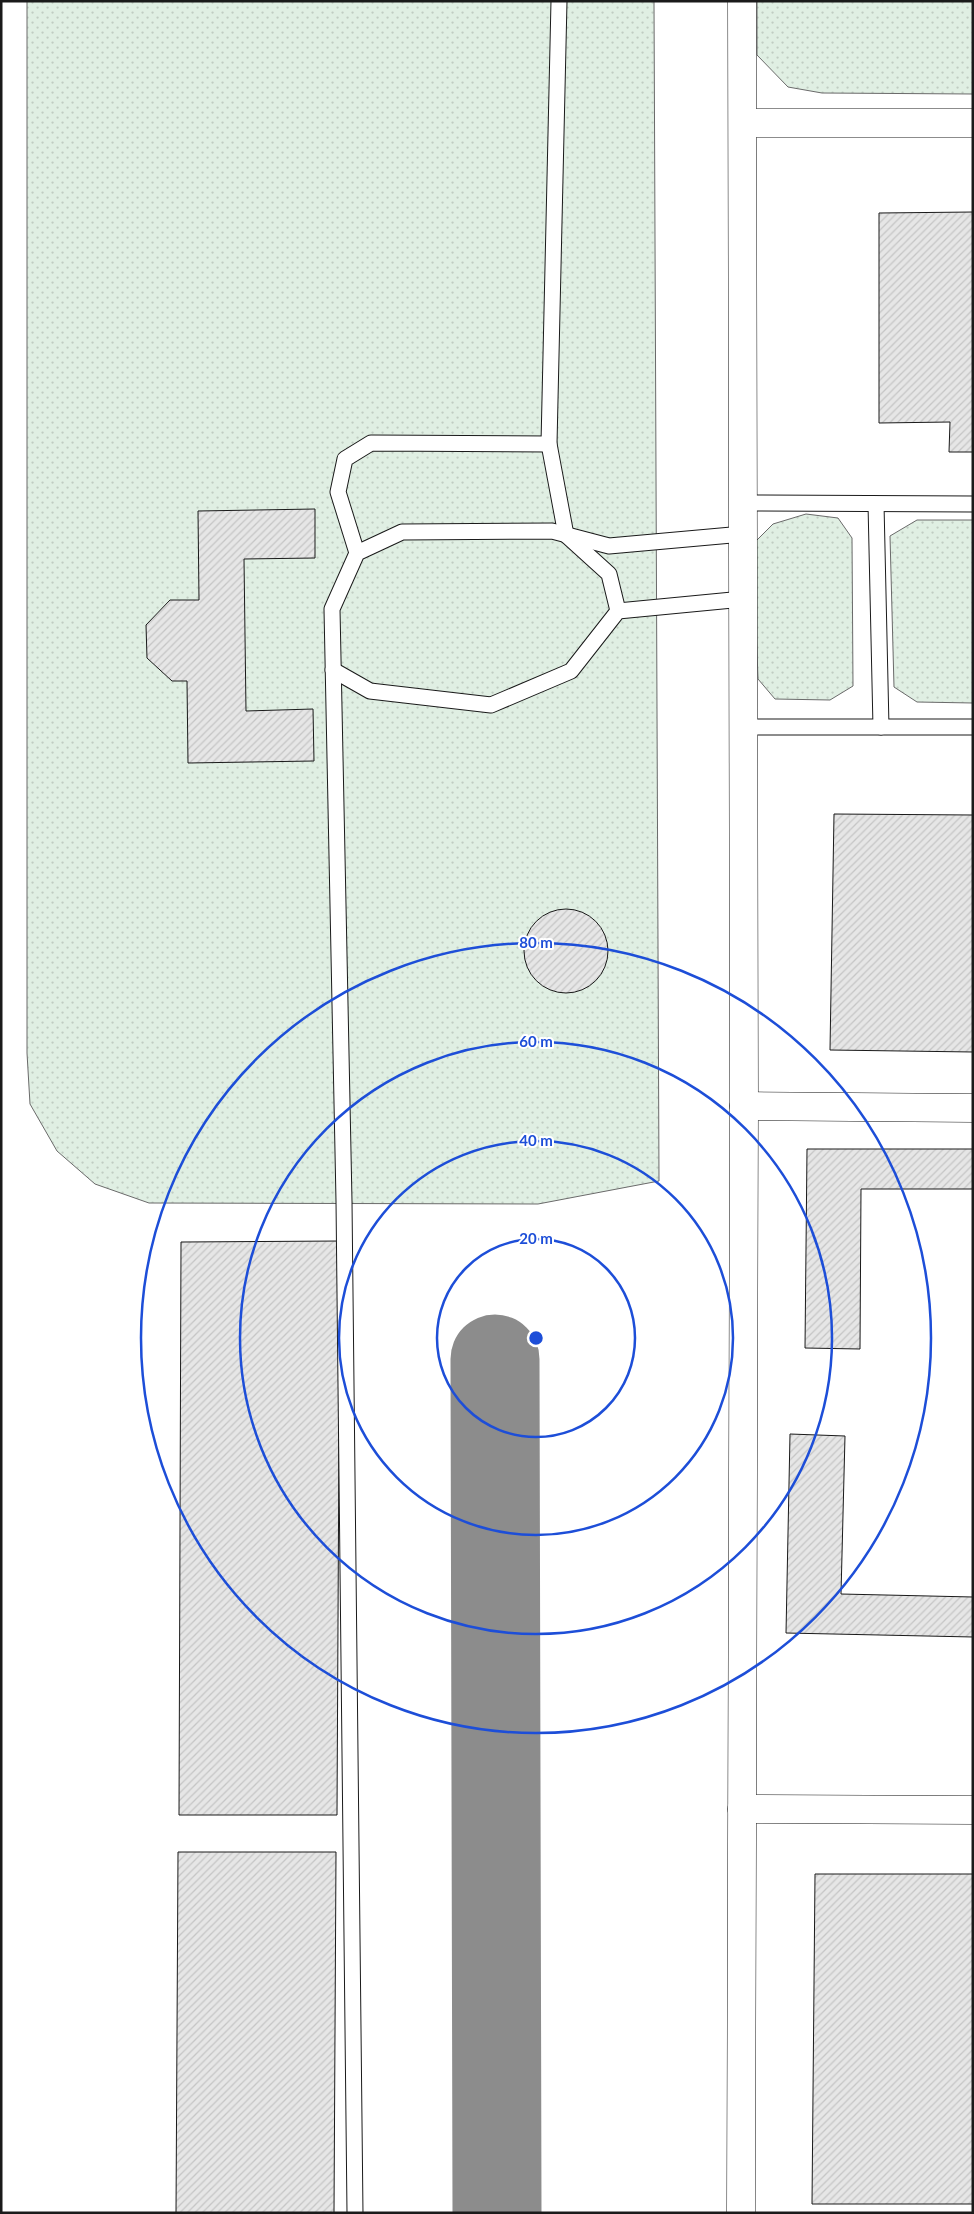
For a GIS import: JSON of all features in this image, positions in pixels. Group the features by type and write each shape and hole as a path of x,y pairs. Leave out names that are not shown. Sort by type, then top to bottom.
{"street":[{"path":"741,2213 744,1106 742,1"},
{"path":"743,123 973,123"},
{"path":"744,1106 973,1108"},
{"path":"742,1809 973,1810"}],"lane":[{"path":"559,1 548,444 566,535 609,574 618,611"},
{"path":"357,553 338,492 345,460 371,443 548,444"},
{"path":"743,503 973,504"},
{"path":"876,504 881,727"},
{"path":"355,2213 344,1192 332,609 357,553 402,532 552,531 608,546 743,534"},
{"path":"333,670 370,691 491,705 571,671 618,611 743,599"},
{"path":"744,727 973,727"}],"green space":[{"path":"27,1 654,1 659,1181 538,1204 149,1203 95,1184 57,1151 30,1104 27,1053"},
{"path":"757,1 973,1 973,94 822,93 788,87 757,55"},
{"path":"806,514 838,518 852,538 853,686 830,700 775,699 758,679 753,544 773,524"},
{"path":"917,520 973,520 973,703 917,702 894,687 890,536"}],"building":[{"path":"973,212 973,452 949,452 950,422 879,423 879,213"},
{"path":"315,509 315,558 244,559 246,711 313,709 314,761 188,763 187,681 172,681 147,658 146,625 170,600 199,600 198,511"},
{"path":"834,814 973,815 973,1052 830,1050"},
{"path":"558,909 574,909 590,916 601,927 608,943 605,967 596,981 590,986 574,993 558,993 542,986 531,975 524,959 524,943 531,927 542,916"},
{"path":"807,1149 973,1149 973,1189 861,1189 860,1349 805,1348"},
{"path":"340,1241 337,1815 179,1815 181,1242"},
{"path":"790,1434 845,1436 841,1594 973,1597 973,1637 786,1633"},
{"path":"178,1852 336,1852 334,2213 176,2213"},
{"path":"815,1874 973,1874 973,2204 812,2204"}],"taxiway":[{"path":"495,1359 497,2213"}]}
